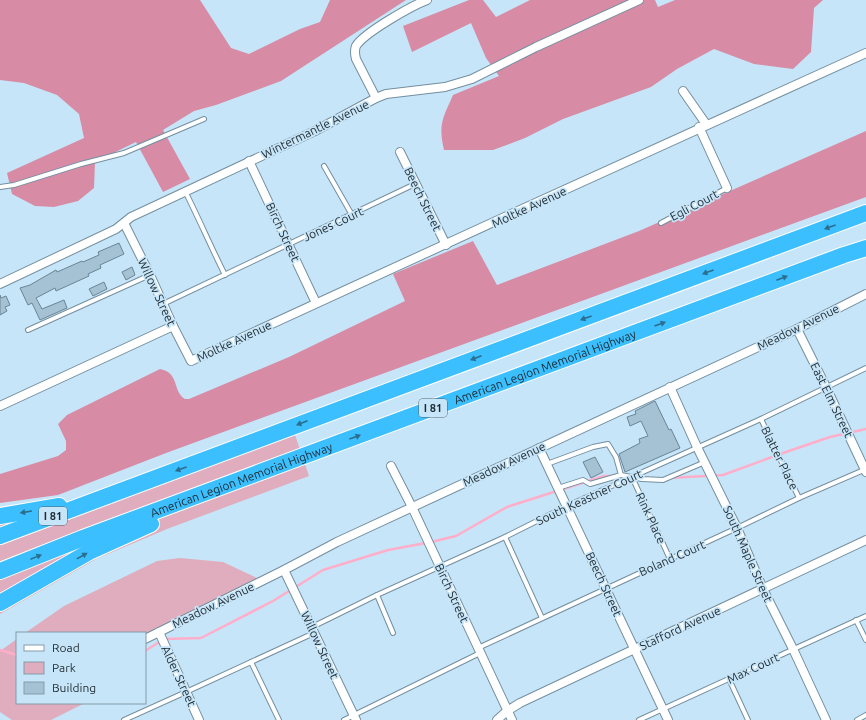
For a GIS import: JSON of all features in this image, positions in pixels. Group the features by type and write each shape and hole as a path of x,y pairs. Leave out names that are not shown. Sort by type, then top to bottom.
{"highway":[{"name":"I 81","path":"0,536 866,213"},
{"name":"American Legion Memorial Highway","path":"0,571 83,538 844,254 866,248"},
{"path":"0,603 89,552 161,520 241,480"},
{"path":"0,516 106,497"}],"street":[{"path":"376,98 356,59 355,49 362,39 380,26 427,0"},
{"name":"Wintermantle Avenue","path":"0,284 116,229 130,217 315,131 376,98 386,94 445,87 472,79 536,47 639,0"},
{"name":"Moltke Avenue","path":"191,361 702,126 866,53"},
{"path":"683,91 702,126 727,188"},
{"name":"Beech Street","path":"400,152 446,245"},
{"name":"Birch Street","path":"249,161 316,303"},
{"name":"Willow Street","path":"124,223 191,361"},
{"name":"Meadow Avenue","path":"146,638 337,542 797,329 866,294"},
{"path":"0,406 173,326"},
{"name":"East Elm Street","path":"797,329 866,470"},
{"name":"South Maple Street","path":"670,387 697,447 737,528 763,589 826,720"},
{"name":"Beech Street","path":"539,448 668,720"},
{"name":"Birch Street","path":"391,466 412,507 512,720"},
{"name":"Stafford Avenue","path":"497,720 507,711 520,703 866,540"},
{"name":"Willow Street","path":"284,570 355,718"},
{"name":"Alder Street","path":"159,632 199,720"}],"lane":[{"path":"0,186 14,186 80,164 124,153 204,120"},
{"path":"324,166 352,215"},
{"name":"Jones Court","path":"163,304 415,184"},
{"name":"Egli Court","path":"661,223 727,188"},
{"path":"185,191 225,275"},
{"path":"28,330 150,275"},
{"name":"South Keastner Court","path":"124,720 251,662 377,595 505,537 567,506 761,419 866,368"},
{"name":"Blatter Place","path":"761,419 800,498"},
{"path":"547,464 593,447 608,444 616,457 621,475"},
{"path":"558,488 583,480 590,484 621,475 642,479 663,480 705,462"},
{"name":"Boland Court","path":"344,720 355,718 479,650 542,618 800,498 866,470"},
{"name":"Rink Place","path":"632,477 670,559"},
{"path":"505,537 542,618"},
{"path":"377,595 393,633"},
{"name":"Max Court","path":"639,720 866,616"},
{"path":"856,620 866,640"},
{"path":"251,662 279,720"},
{"path":"729,679 748,720"},
{"path":"857,720 866,716"}],"green space":[{"path":"294,432 309,476 167,529 96,559 0,614 0,521 10,519 17,536"},
{"path":"180,558 223,562 255,577 262,584 146,640 146,632 26,632 64,606 157,561"},
{"path":"16,640 16,704 83,704 51,720 12,720 0,712 0,651"}],"shaded area":[{"path":"0,0 200,0 231,48 249,54 300,29 320,22 330,0 406,0 281,81 216,105 194,111 163,130 190,179 163,192 136,142 95,162 94,188 78,201 54,207 35,206 12,194 7,173 84,138 79,114 57,95 24,83 0,80"},
{"path":"469,0 483,0 496,17 530,0 655,0 658,7 675,0 823,0 814,8 811,52 793,69 754,64 714,49 677,69 651,87 563,119 525,138 493,150 444,150 441,134 442,121 453,95 499,76 486,58 471,23 412,52 403,26"},
{"path":"866,131 866,197 166,453 58,495 0,503 0,474 58,456 66,450 66,441 58,424 67,415 160,369 171,374 178,392 185,399 189,399 289,357 405,301 393,274 473,241 497,285 639,231"}],"building":[{"path":"119,243 124,254 100,265 101,268 88,274 89,276 56,291 55,288 36,298 42,309 64,300 67,308 40,320 32,303 28,305 20,288 30,285 56,270 57,272 99,255 98,252"},
{"path":"132,267 135,275 126,280 122,272"},
{"path":"104,282 107,289 93,296 89,289"},
{"path":"0,295 1,298 6,296 10,305 5,307 7,311 0,315"},
{"path":"655,401 669,430 671,429 680,448 625,472 619,454 640,443 639,439 648,436 641,421 630,426 627,417 636,414 635,411"},
{"path":"595,457 603,472 591,478 583,462"}],"waterway":[{"path":"669,478 723,475 830,437 866,429"},
{"path":"431,542 456,536 507,507 604,476 611,476"},
{"path":"146,650 164,639 201,638 273,601 323,570 388,550 426,543"},
{"path":"0,650 16,655"}]}
